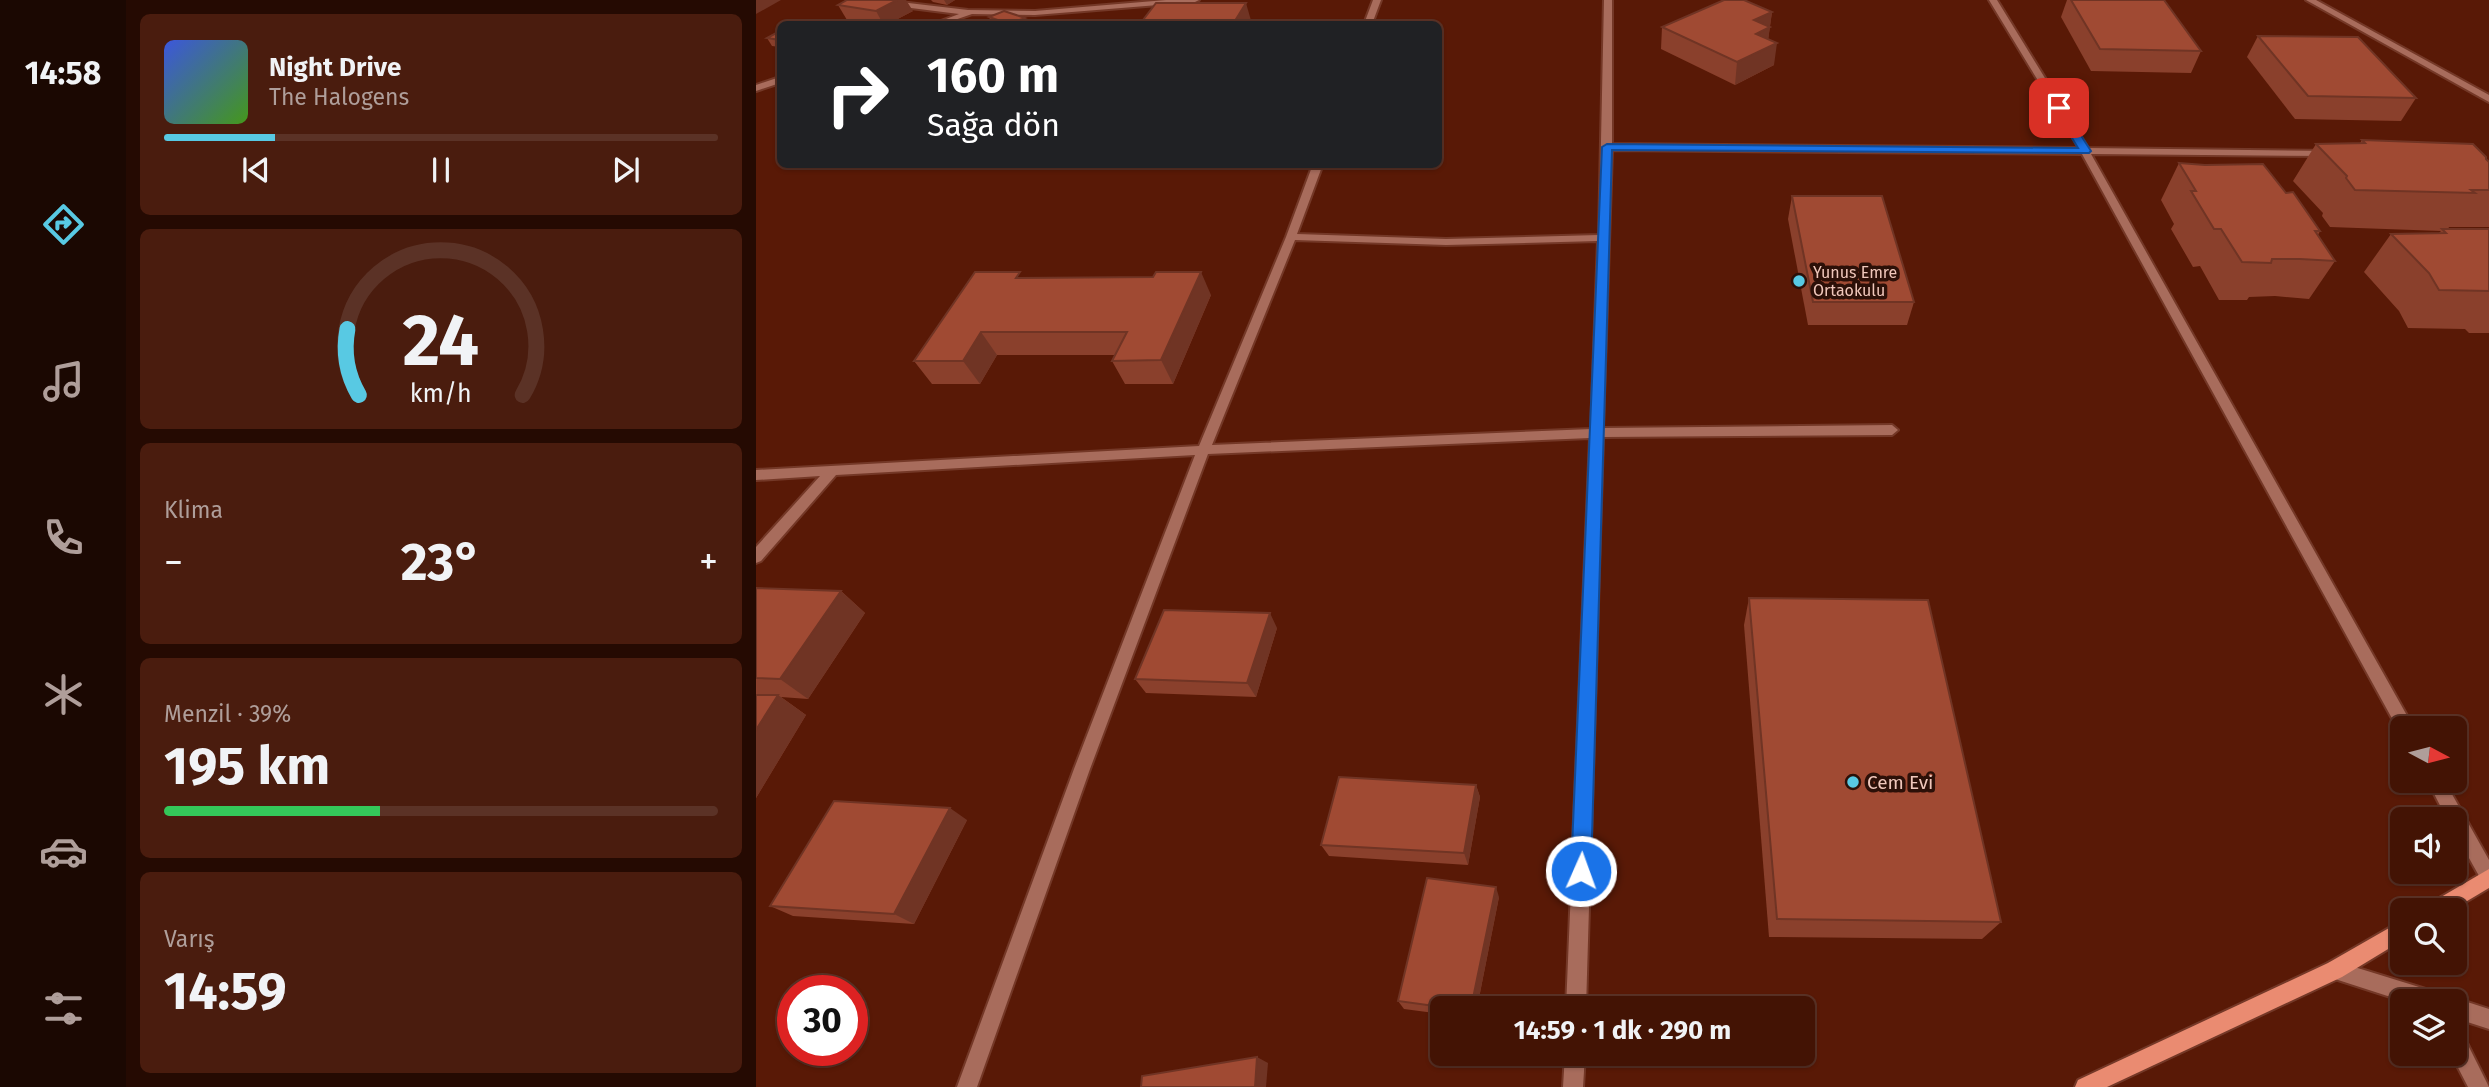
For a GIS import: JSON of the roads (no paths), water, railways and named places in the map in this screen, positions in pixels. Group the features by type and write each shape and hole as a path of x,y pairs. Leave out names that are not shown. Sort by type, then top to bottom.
{"street":[{"path":"863,0 971,12 1035,13 1195,0"},
{"path":"1369,21 1377,0"},
{"path":"1576,996 1607,147 1608,0"},
{"path":"1993,0 2085,151 2399,716"},
{"path":"2310,0 2489,99"},
{"path":"946,21 971,12"},
{"path":"756,88 777,81"},
{"path":"1607,147 2344,154"},
{"path":"967,1087 1057,831 1203,450 1293,237 1317,168"},
{"path":"1293,237 1447,242 1604,238"},
{"path":"756,475 831,473 1203,450 1596,433 1892,430"},
{"path":"756,557 831,473"},
{"path":"2442,793 2489,878 2455,898"},
{"path":"2085,1087 2335,970 2390,937"},
{"path":"2335,970 2394,989"},
{"path":"2467,1012 2489,1018"},
{"path":"2467,1064 2479,1087"},
{"path":"1573,1087 1574,1066"}],"place":[{"name":"Yunus Emre Ortaokulu","path":"1799,281"},
{"name":"Cem Evi","path":"1853,782"}]}
